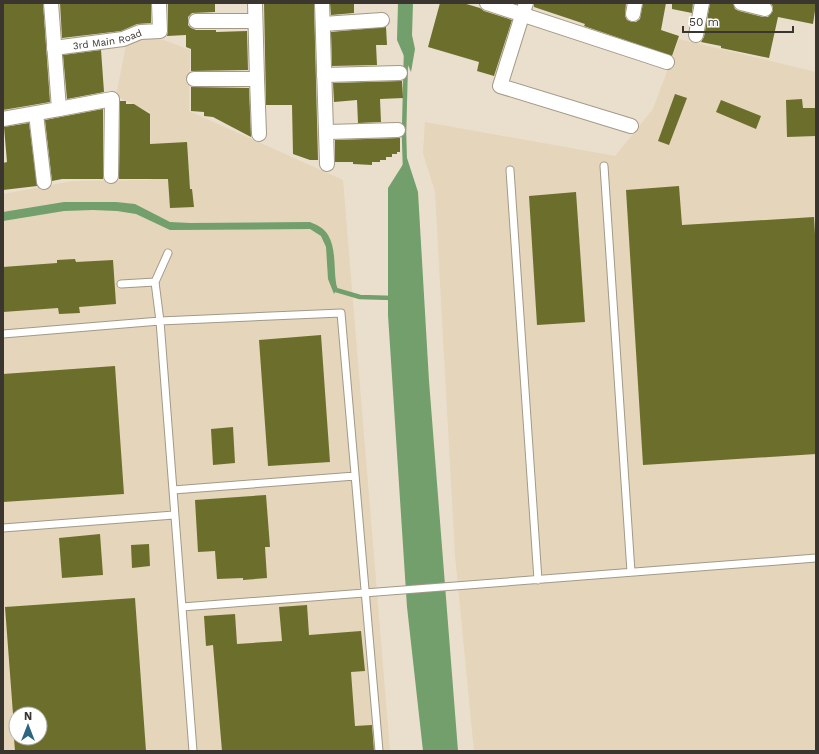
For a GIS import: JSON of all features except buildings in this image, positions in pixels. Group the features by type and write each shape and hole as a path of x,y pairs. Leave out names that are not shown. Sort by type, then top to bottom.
{"street":[{"path":"51,3 59,109"},
{"name":"3rd Main Road","path":"54,48 123,39 140,32 160,31 159,3"},
{"path":"255,3 259,134"},
{"path":"322,3 327,164"},
{"path":"487,3 524,8 667,62"},
{"path":"696,35 702,3"},
{"path":"741,3 765,9"},
{"path":"524,8 500,86 632,126"},
{"path":"323,24 382,20"},
{"path":"196,21 255,21"},
{"path":"324,75 400,73"},
{"path":"194,79 257,79"},
{"path":"3,119 112,99 111,176"},
{"path":"36,114 44,182"},
{"path":"327,132 398,130"}],"lane":[{"path":"604,166 630,572"},
{"path":"510,170 538,580"},
{"path":"168,253 155,282 160,321 193,751"},
{"path":"121,284 155,282"},
{"path":"3,334 160,321 341,313 379,751"},
{"path":"173,490 355,476"},
{"path":"3,528 174,516"},
{"path":"182,607 816,558"}],"shaded area":[{"path":"398,3 413,3 412,35 415,49 411,72 397,40"},
{"path":"143,38 164,40 190,50 189,111 343,180 390,751 3,751 3,194 73,181 151,180 150,112 116,96 126,45"},
{"path":"679,39 816,72 816,751 474,751 455,555 435,192 423,153 425,122 615,156 653,109"},
{"path":"407,158 418,192 429,381 458,751 423,751 407,607 388,315 388,188"},
{"path":"64,202 116,202 135,204 170,222 310,222 324,230 331,241 334,254 337,288 334,294 328,279 326,247 321,236 310,229 170,230 136,214 117,211 93,210 64,211 3,221 3,212"}],"waterway":[{"path":"405,167 404,134 406,55"},
{"path":"334,286 336,290 360,297 393,298"}]}
